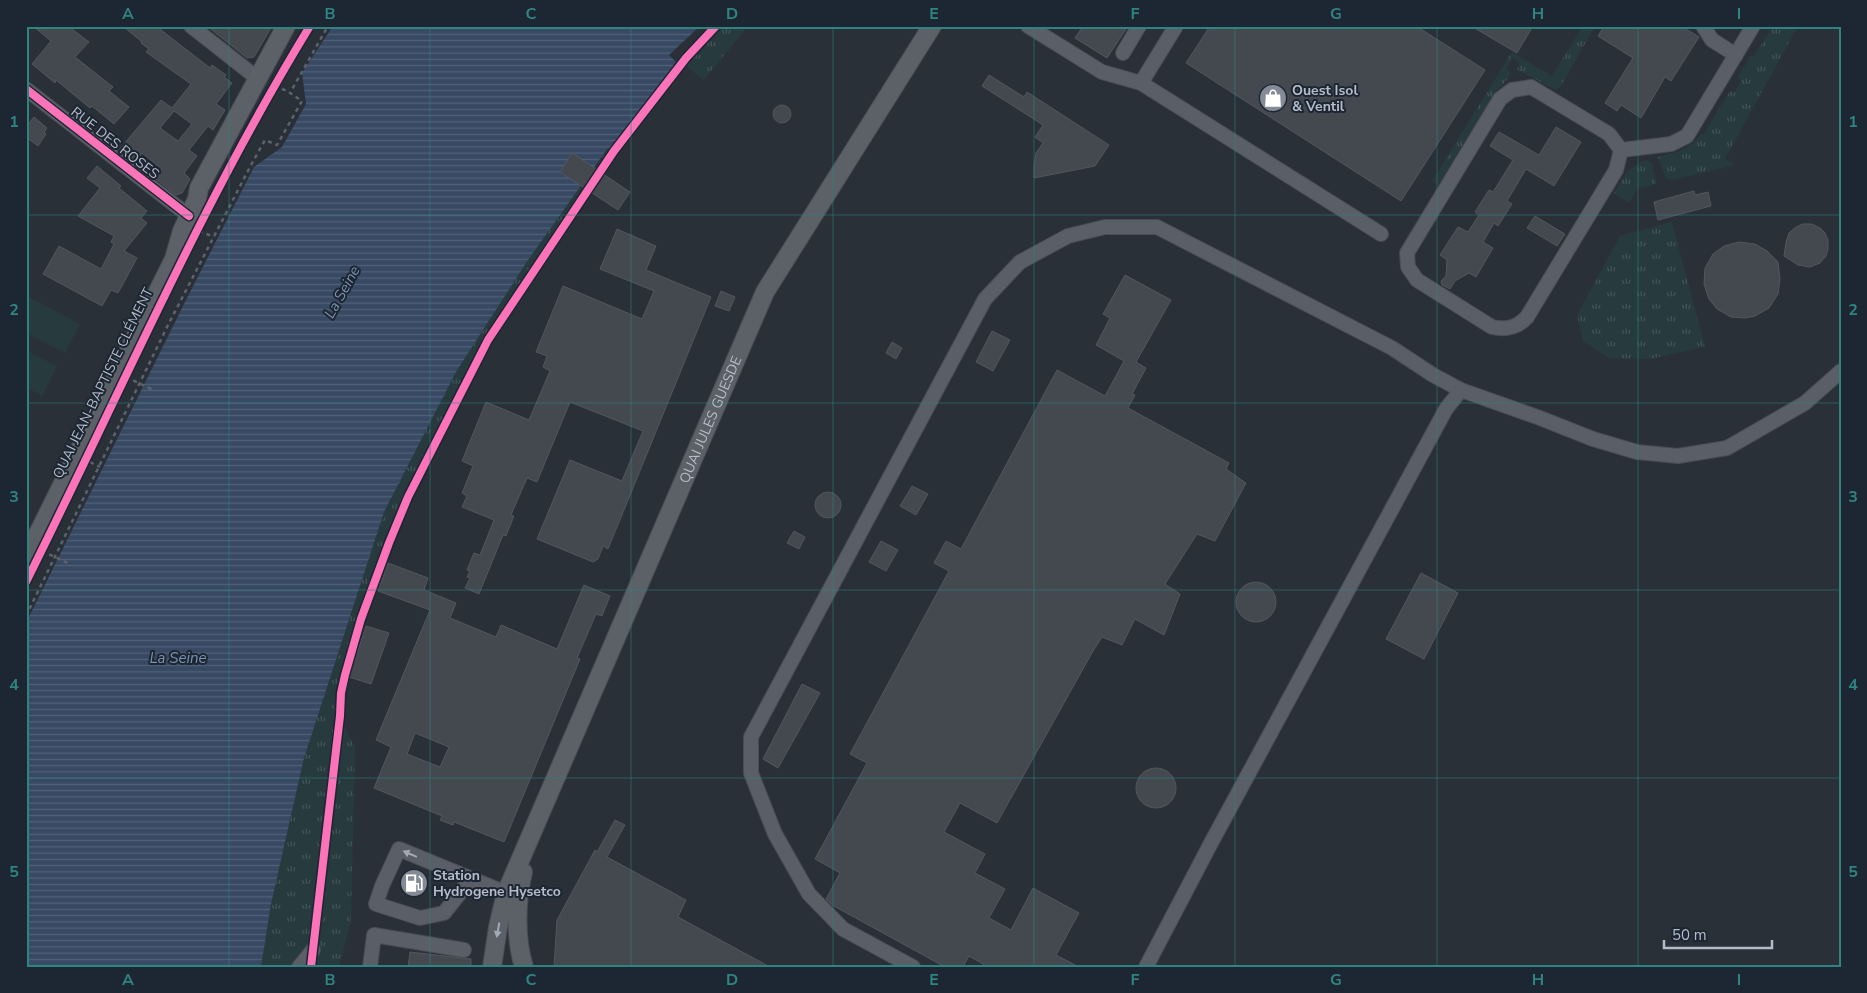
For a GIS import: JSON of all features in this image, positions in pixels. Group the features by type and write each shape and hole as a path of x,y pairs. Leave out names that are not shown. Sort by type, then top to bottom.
{"main road":[{"name":"QUAI JEAN-BAPTISTE CLÉMENT","path":"34,554 190,226 199,188 286,26"},
{"name":"QUAI JEAN-BAPTISTE CLÉMENT","path":"197,199 206,192 265,80 297,26"},
{"name":"QUAI JULES GUESDE","path":"492,967 498,927 506,893 766,292 932,26"},
{"name":"QUAI JEAN-BAPTISTE CLÉMENT","path":"26,537 165,256 190,226"},
{"name":"QUAI JULES GUESDE","path":"524,967 519,950 519,888 531,835"}],"street":[{"path":"1028,26 1102,72 1141,83 1381,234"},
{"path":"1123,52 1139,26"},
{"path":"1141,83 1176,26"},
{"path":"1703,26 1712,40 1739,49"},
{"path":"1621,150 1671,144 1688,136 1753,26"},
{"path":"195,27 257,78"},
{"path":"1531,87 1608,134 1621,150 1616,170 1527,317 1520,324 1502,329 1492,327 1417,280 1408,267 1407,253 1500,99 1512,90 1531,87"},
{"name":"RUE DES ROSES","path":"26,89 190,226"},
{"path":"913,967 843,929 809,894 775,834 751,773 751,737 980,308 991,293 1020,262 1068,236 1105,226 1157,227 1392,348 1433,375 1461,390 1531,414 1593,440 1637,452 1678,456 1727,448 1805,403 1841,371"},
{"path":"1146,967 1446,409 1461,390"},
{"path":"471,879 444,914 420,918 376,904 399,849 506,893"},
{"path":"370,967 374,935 464,950"},
{"path":"299,967 313,950"}],"path":[{"path":"290,92 328,26"},
{"path":"26,616 250,165 265,140 277,146 302,101 290,92 275,85"},
{"path":"190,226 214,237"},
{"path":"126,377 151,389 148,393"},
{"path":"86,460 100,467"},
{"path":"34,554 70,564 69,566"}],"green space":[{"path":"723,26 748,26 704,80 685,65"},
{"path":"1583,26 1595,26 1561,86 1556,90 1518,70 1520,63 1513,58 1506,69 1511,72 1510,76 1493,95 1438,185 1432,181 1512,52 1552,76"},
{"path":"1773,26 1798,26 1725,159 1735,165 1672,180 1666,178 1658,157 1682,150 1701,134 1703,135 1730,91 1734,93 1741,81 1737,78"},
{"path":"613,148 485,338 397,511 342,673 338,692 309,948 291,967 261,967 271,904 304,758 384,512 456,372 528,260 607,149"},
{"path":"1647,160 1652,164 1656,183 1654,185 1638,188 1629,203 1614,193 1624,177 1635,165"},
{"path":"1672,222 1705,347 1649,359 1609,358 1583,341 1577,315 1620,236"},
{"path":"29,297 80,324 65,353 26,333 26,302"},
{"path":"26,350 57,366 42,396 26,387"},
{"path":"340,716 355,748 351,921 339,967 311,967"}],"water":[{"name":"La Seine","path":"333,26 700,26 669,55 679,65 613,148 607,149 528,260 456,372 384,512 304,758 271,904 261,967 26,967 26,623 254,167 282,147 306,104 302,73"}],"building":[{"path":"33,26 68,26 89,42 75,57 113,87 109,91 129,107 114,124 92,106 90,108 56,80 55,83 32,64 51,41"},
{"path":"123,26 156,26 210,68 212,65 226,75 224,77 232,83 216,104 225,110 213,130 208,126 189,150 197,156 184,173 190,179 182,193 176,195 155,178 162,169 142,153 135,163 119,150 161,100 172,108 191,84 146,52 149,49","holes":["174,111 192,124 178,141 160,128"]},
{"path":"207,26 272,26 254,57 247,58"},
{"path":"1083,26 1128,26 1107,58 1075,38"},
{"path":"1210,26 1416,26 1485,70 1401,201 1186,63"},
{"path":"1471,26 1533,26 1517,53"},
{"path":"1604,26 1681,26 1699,37 1671,81 1665,77 1641,118 1621,105 1617,111 1605,103 1633,58 1598,36"},
{"path":"989,75 1024,97 1027,92 1109,145 1095,166 1034,178 1036,153 1043,143 1035,137 1043,125 982,86"},
{"path":"778,105 786,105 791,110 789,121 778,123 773,118 773,110"},
{"path":"34,117 47,128 44,132 46,134 38,146 26,137 26,127"},
{"path":"1556,127 1581,142 1554,186 1526,169 1507,201 1512,204 1498,226 1494,223 1483,242 1493,248 1476,277 1469,273 1455,281 1450,289 1442,285 1441,281 1446,276 1447,260 1440,255 1458,227 1468,232 1479,215 1475,212 1489,190 1493,192 1513,160 1490,146 1499,132 1539,155"},
{"path":"572,153 630,192 618,210 560,172"},
{"path":"97,166 121,186 119,188 147,211 141,218 147,223 124,251 137,258 118,293 111,290 102,306 43,274 59,246 101,269 114,244 111,242 114,236 78,216 100,188 87,178"},
{"path":"1694,191 1695,195 1708,192 1711,206 1658,220 1654,202"},
{"path":"1535,216 1565,234 1557,246 1527,228"},
{"path":"1803,224 1812,224 1820,228 1828,240 1826,256 1820,263 1810,267 1798,265 1784,256 1789,233"},
{"path":"617,229 656,246 646,270 711,297 608,549 603,546 598,559 593,562 537,539 570,460 622,481 643,431 570,402 537,482 527,478 511,515 514,516 506,536 503,535 479,594 465,588 470,578 467,577 470,571 467,570 474,553 480,555 494,520 462,507 467,496 462,493 473,466 462,461 486,402 529,420 550,371 543,367 547,356 536,352 563,286 642,319 654,291 600,269"},
{"path":"1739,242 1755,244 1767,251 1778,262 1780,279 1778,294 1769,308 1755,316 1745,318 1731,317 1717,309 1709,299 1704,284 1705,268 1713,254 1724,246"},
{"path":"1125,275 1171,300 1136,362 1146,368 1132,394 1135,395 1128,408 1229,463 1226,469 1246,483 1215,541 1197,534 1165,584 1180,594 1164,635 1135,619 1122,645 1102,637 997,823 960,803 944,832 985,854 975,873 1005,889 989,918 1011,930 1033,888 1079,913 1056,955 1079,967 988,967 969,956 963,967 945,967 832,905 826,899 840,873 815,859 867,763 850,754 949,571 934,563 946,541 961,549 1057,370 1105,396 1124,361 1096,345 1110,318 1103,314"},
{"path":"721,291 735,297 729,311 715,306"},
{"path":"992,331 1010,340 993,371 976,362"},
{"path":"892,342 902,348 896,359 886,353"},
{"path":"912,486 928,494 916,515 900,506"},
{"path":"828,492 837,496 841,505 837,514 828,518 819,514 815,505 819,496"},
{"path":"794,531 805,537 799,549 787,543"},
{"path":"881,541 898,550 886,571 869,562"},
{"path":"388,563 428,578 424,590 456,603 450,618 496,637 501,625 557,649 584,585 610,596 602,616 596,614 577,658 580,659 504,842 454,822 453,825 440,820 442,816 374,788 391,747 376,740 430,610 378,591","holes":["415,733 449,747 440,767 407,754"]},
{"path":"1421,573 1458,593 1424,659 1386,639"},
{"path":"1260,582 1267,585 1273,591 1276,602 1275,610 1267,619 1260,622 1252,622 1245,619 1237,610 1236,598 1239,591 1248,583"},
{"path":"366,626 389,633 371,684 349,677"},
{"path":"802,684 820,693 778,768 763,759"},
{"path":"1160,768 1167,771 1173,777 1176,788 1175,796 1167,805 1160,808 1152,808 1145,805 1137,796 1136,784 1139,777 1148,769"},
{"path":"615,820 625,825 607,857 686,900 678,917 770,967 554,967 557,920 595,850 597,852"},
{"path":"410,952 471,959 471,967 408,967"}],"cycle path":[{"path":"26,582 197,231 270,93 310,26"},
{"path":"311,967 340,716 341,693 361,619 408,497 488,340 614,151 686,58 716,26"},
{"path":"26,89 189,216"}],"place":[{"name":"Ouest Isol & Ventil","path":"1273,98"},
{"name":"Station Hydrogene Hysetco","path":"414,883"}]}
